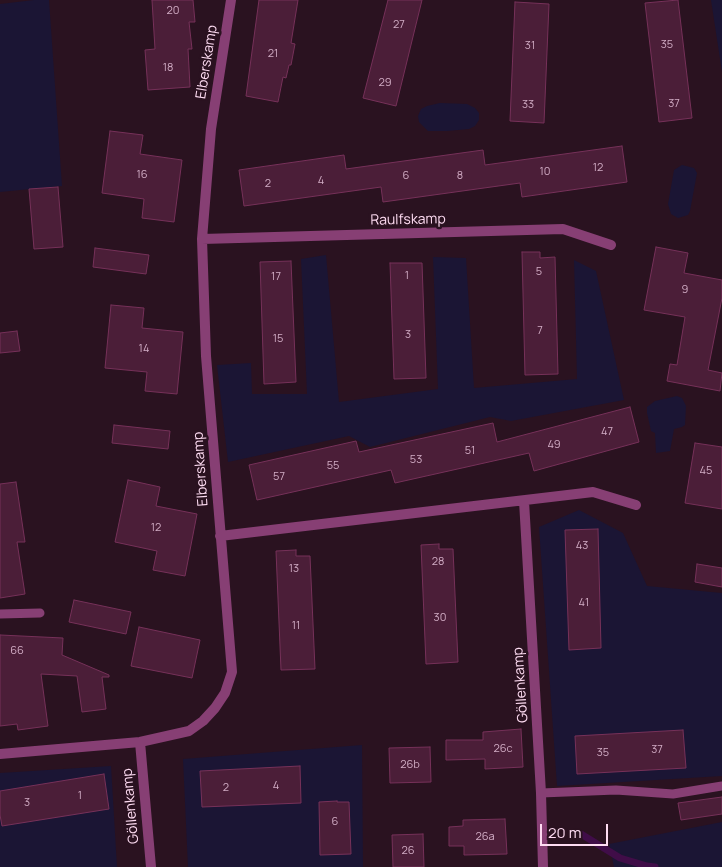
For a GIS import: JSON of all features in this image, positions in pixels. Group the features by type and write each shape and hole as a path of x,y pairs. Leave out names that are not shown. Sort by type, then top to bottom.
{"street":[{"name":"Elberskamp","path":"0,754 140,742 189,731 215,708 225,693 232,672 206,356 202,239 211,129 231,0"},
{"name":"Raulfskamp","path":"202,239 563,229 612,245"},
{"path":"220,536 593,492 636,505"},
{"name":"Göllenkamp","path":"524,501 542,793 543,867"},
{"name":"Göllenkamp","path":"140,742 151,867"}],"lane":[{"path":"0,614 40,613"},
{"path":"542,793 616,790 673,794 722,786"}],"shaded area":[{"path":"49,0 62,186 0,192 0,4"},
{"path":"711,0 722,0 722,72"},
{"path":"440,103 467,104 475,108 479,113 479,120 475,126 469,129 428,131 419,122 418,116 421,109"},
{"path":"682,165 694,168 697,173 690,211 688,215 678,218 671,214 668,204 674,170"},
{"path":"326,255 339,402 438,389 433,257 466,258 474,388 577,379 574,260 596,271 624,400 511,421 490,417 370,447 349,436 228,462 217,365 251,363 252,394 307,394 301,259"},
{"path":"677,396 682,398 686,406 685,425 674,429 670,451 656,453 655,433 651,431 647,407 655,401"},
{"path":"579,510 623,533 647,586 722,593 722,776 557,786 539,527"},
{"path":"362,745 363,867 188,867 183,759"},
{"path":"111,766 117,867 0,867 0,773"},
{"path":"722,822 722,867 614,867 609,844"}],"building":[{"path":"152,0 193,0 195,22 189,22 192,49 188,49 190,87 148,90 145,50 155,49"},
{"path":"259,0 298,0 291,43 295,44 291,65 289,65 286,78 283,77 278,102 246,96"},
{"path":"388,0 422,0 396,106 363,98"},
{"path":"678,0 692,118 659,122 645,3"},
{"path":"515,2 549,4 544,123 510,121"},
{"path":"110,131 143,135 140,154 182,160 174,222 142,218 144,199 102,193"},
{"path":"622,146 627,182 522,197 520,183 383,202 381,187 244,206 239,170 344,155 346,169 483,150 485,165"},
{"path":"58,187 63,247 34,249 29,189"},
{"path":"656,247 688,253 684,273 722,280 722,298 708,370 722,373 720,391 667,381 670,364 677,365 685,317 644,310"},
{"path":"95,248 149,255 146,274 93,267"},
{"path":"522,252 540,252 540,258 555,257 558,374 525,375"},
{"path":"291,261 296,382 264,384 260,262"},
{"path":"390,263 422,263 426,378 394,379"},
{"path":"111,305 144,308 142,328 183,332 177,394 145,391 147,372 105,368"},
{"path":"17,331 20,351 0,353 0,333"},
{"path":"630,407 639,442 534,471 529,453 395,483 391,470 257,500 249,465 356,441 359,452 493,423 497,442"},
{"path":"114,425 170,431 168,449 112,443"},
{"path":"695,443 722,447 722,509 685,503"},
{"path":"128,480 160,487 156,506 197,514 185,576 153,570 157,551 115,542"},
{"path":"16,482 25,542 17,542 25,594 0,598 0,484"},
{"path":"598,529 601,648 569,650 565,530"},
{"path":"439,544 439,549 453,549 458,662 426,664 421,545"},
{"path":"296,550 296,556 310,556 315,669 281,670 276,551"},
{"path":"697,564 722,568 722,587 695,582"},
{"path":"74,600 131,612 126,634 69,622"},
{"path":"139,627 200,640 192,678 131,666"},
{"path":"0,635 63,638 62,655 109,675 109,677 102,677 106,709 82,712 77,676 41,674 48,726 18,730 17,724 0,726"},
{"path":"521,729 523,767 485,769 485,759 446,760 446,740 483,740 483,732"},
{"path":"683,730 686,768 577,774 575,736"},
{"path":"430,747 431,782 390,783 389,748"},
{"path":"300,766 301,803 202,807 200,771"},
{"path":"104,774 109,809 2,826 0,791"},
{"path":"722,797 722,814 681,820 678,803"},
{"path":"319,802 349,802 351,854 320,855"},
{"path":"505,819 507,854 464,855 464,846 449,846 449,827 463,826 463,820"},
{"path":"423,834 424,867 393,867 392,835"}],"waterway":[{"path":"581,834 620,858 655,867"}]}
